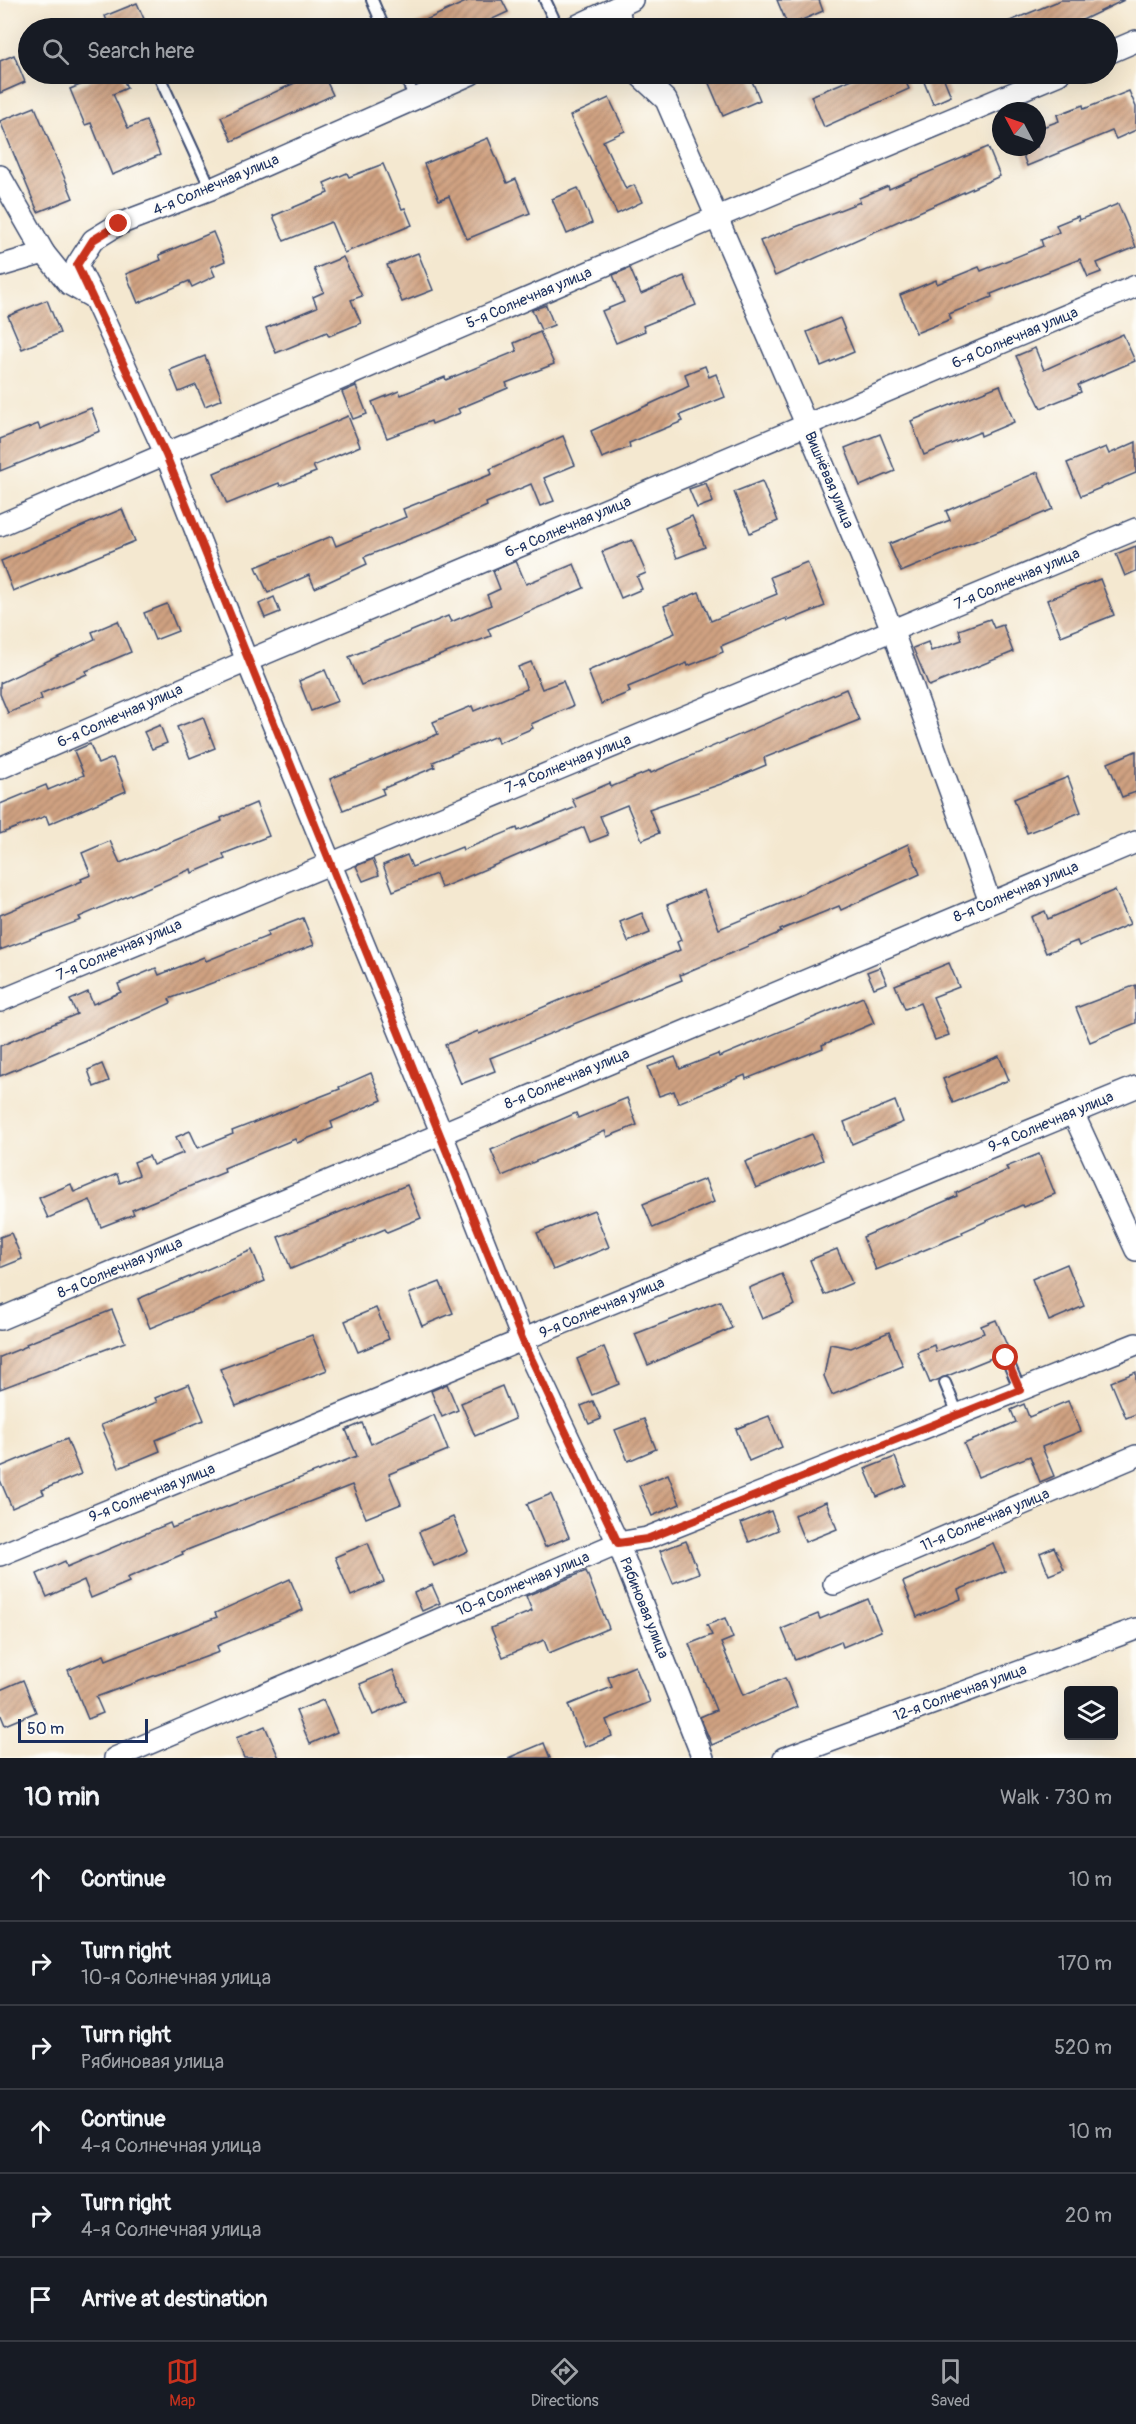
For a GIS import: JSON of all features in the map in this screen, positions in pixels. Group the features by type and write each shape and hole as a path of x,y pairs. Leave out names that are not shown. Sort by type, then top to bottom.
{"street":[{"path":"594,18 625,4"},
{"path":"1118,48 1136,41"},
{"name":"4-я Солнечная улица","path":"94,298 77,265 93,240 119,224 211,189 448,84"},
{"name":"Вишнёвая улица","path":"649,84 666,100 893,632 990,902"},
{"name":"5-я Солнечная улица","path":"0,525 715,218 1035,84"},
{"path":"0,176 44,253 69,284 94,298"},
{"path":"0,266 44,253"},
{"name":"6-я Солнечная улица","path":"0,768 247,661 1136,286"},
{"name":"Рябиновая улица","path":"94,298 166,455 247,661 331,860 441,1132 523,1341 618,1543 702,1758"},
{"name":"7-я Солнечная улица","path":"0,1001 331,860 893,632 1136,529"},
{"name":"8-я Солнечная улица","path":"0,1319 1136,842"},
{"name":"9-я Солнечная улица","path":"0,1555 1136,1087"},
{"path":"1073,1113 1136,1250"},
{"name":"10-я Солнечная улица","path":"116,1758 618,1543 647,1539 1136,1344"},
{"name":"11-я Солнечная улица","path":"834,1584 1136,1456"},
{"name":"12-я Солнечная улица","path":"784,1758 1136,1629"}],"lane":[{"path":"372,0 380,18"},
{"path":"545,0 553,18"},
{"path":"163,84 211,189"},
{"path":"409,84 415,98"},
{"path":"1006,1358 1020,1390"},
{"path":"945,1383 958,1414"}],"building":[{"path":"470,0 502,0 508,12 495,18 430,18"},
{"path":"777,0 819,0 823,11 807,18 785,18"},
{"path":"1061,0 1124,0 1087,18 1017,18"},
{"path":"137,3 144,18 106,18 105,16"},
{"path":"14,55 18,65 18,84 20,84 0,93 0,61"},
{"path":"83,84 125,84 127,88 113,94 128,128 146,121 160,155 112,175 91,123 85,125 70,89"},
{"path":"292,84 328,84 333,95 232,141 221,117"},
{"path":"709,84 753,84 760,100 723,116"},
{"path":"840,84 907,84 909,89 824,127 811,96"},
{"path":"925,84 946,84 951,96 933,104"},
{"path":"1129,91 1136,107 1136,130 1116,139 1112,131 1027,166 1023,156 1046,156 1046,126 1059,121 1057,115 1083,105 1084,109"},
{"path":"609,98 625,131 603,141 626,189 634,185 642,202 617,214 570,116"},
{"path":"35,107 73,198 38,212 0,121"},
{"path":"488,138 507,183 516,179 530,213 467,239 449,196 439,200 424,164"},
{"path":"988,147 1000,176 775,276 760,241 860,202 859,198 888,186 889,189"},
{"path":"383,164 402,209 405,208 412,225 344,253 331,222 284,241 273,216 328,193 324,183 347,173 349,177"},
{"path":"578,188 592,223 567,234 552,199"},
{"path":"1118,204 1136,247 1097,263 1101,272 1088,277 1080,259 991,294 992,297 949,314 951,319 916,333 900,295 936,280 937,284 979,267 981,271 1043,246 1041,240 1059,232 1056,225 1078,216 1079,220"},
{"path":"213,232 225,261 211,267 215,276 192,287 189,281 138,303 126,274 161,260 159,255"},
{"path":"418,253 433,290 402,302 387,265"},
{"path":"343,257 362,296 351,300 361,323 329,336 327,332 276,353 266,328 317,307 313,297 324,292 314,269"},
{"path":"630,268 641,294 684,276 696,305 643,326 645,331 616,343 602,311 624,302 613,275"},
{"path":"47,300 60,333 22,349 8,316"},
{"path":"546,305 554,325 541,330 532,310"},
{"path":"840,318 854,352 821,366 807,332"},
{"path":"540,332 554,364 506,383 508,388 458,409 460,413 432,424 431,421 387,438 372,402 399,391 401,395 445,377 446,380 517,351 514,343"},
{"path":"1123,334 1135,361 1078,385 1081,392 1041,408 1016,356 1035,348 1044,370"},
{"path":"205,356 222,399 205,406 196,385 179,392 170,370"},
{"path":"705,366 709,377 716,374 725,397 680,415 683,421 629,443 630,447 602,458 591,431 689,386 685,374"},
{"path":"1000,385 1014,422 981,436 980,432 924,455 911,421"},
{"path":"356,386 367,414 353,419 342,392"},
{"path":"91,408 100,431 0,471 0,439 38,424 40,429"},
{"path":"348,416 360,446 313,466 316,472 280,486 279,483 227,504 214,473"},
{"path":"880,434 895,471 860,486 845,448"},
{"path":"563,436 575,465 544,478 554,501 540,506 531,484 486,503 487,506 438,528 364,557 367,564 315,588 309,575 268,593 256,567 332,536 336,546 406,517 403,509 492,474 490,469"},
{"path":"1136,442 1136,473 1081,496 1067,463 1106,447 1109,454"},
{"path":"1038,472 1053,509 901,572 889,544 950,520 946,511"},
{"path":"762,481 778,521 750,533 734,492"},
{"path":"706,483 713,502 697,508 689,489"},
{"path":"122,509 135,541 13,591 1,561"},
{"path":"692,516 705,547 677,558 665,528"},
{"path":"632,540 646,573 637,577 642,589 621,598 602,552"},
{"path":"1136,546 1136,571 1125,576 1116,554"},
{"path":"516,561 526,584 574,564 584,588 488,629 491,636 361,685 349,657 448,616 451,622 491,605 487,595 500,589 493,571"},
{"path":"807,562 825,606 788,621 787,618 721,646 723,652 688,666 687,663 628,687 630,692 601,704 588,671 675,633 664,606 699,592 711,621 777,594 770,577"},
{"path":"1100,579 1114,615 1061,636 1047,600"},
{"path":"274,597 280,612 265,618 259,604"},
{"path":"167,604 178,631 155,640 144,613"},
{"path":"990,619 994,628 1003,625 1013,652 929,686 913,648 928,642 931,651 962,640 959,630"},
{"path":"118,621 131,652 86,671 87,674 40,694 42,699 8,713 0,694 0,683 95,639 92,632"},
{"path":"531,662 542,689 563,681 573,706 531,724 533,728 498,743 496,736 433,762 435,767 382,789 384,794 343,810 330,779 438,734 433,722 472,706 474,711 527,689 518,667"},
{"path":"325,670 338,701 311,711 299,681"},
{"path":"846,689 859,720 764,758 766,765 721,784 649,809 659,833 642,840 627,805 600,816 608,835 590,842 584,827 441,888 436,874 393,891 383,865 407,855 412,867 462,847 463,850 517,828 518,831 576,807 572,799 610,783 611,787 650,771 651,773"},
{"path":"203,717 215,748 190,758 177,727"},
{"path":"160,725 167,743 152,749 144,732"},
{"path":"90,744 98,764 113,758 126,791 49,824 46,816 0,834 0,804 46,785 48,790 84,775 74,751"},
{"path":"1136,751 1136,792 1122,797 1108,763"},
{"path":"1068,777 1081,812 1027,833 1014,799"},
{"path":"256,803 269,836 223,854 225,859 192,873 191,869 79,917 81,920 0,950 0,915 82,881 81,879 91,875 82,853 110,841 120,863 222,821 221,818"},
{"path":"908,844 920,874 841,910 839,906 780,930 781,932 680,975 682,980 490,1058 495,1071 461,1084 445,1045 478,1031 479,1034 680,950 677,942 681,940 667,905 704,890 719,929 782,903"},
{"path":"373,859 379,875 363,881 356,866"},
{"path":"1115,890 1130,924 1079,946 1077,941 1046,953 1031,917 1045,911 1048,919"},
{"path":"642,913 650,933 628,942 620,922"},
{"path":"303,918 314,945 169,999 171,1003 0,1076 0,1046 77,1014 70,1000 88,992 93,1004 121,992 118,984 156,968 159,975 204,957 206,961 268,936 267,932"},
{"path":"949,963 959,987 933,997 949,1035 935,1040 920,1003 905,1009 895,985"},
{"path":"880,967 887,983 874,988 867,972"},
{"path":"1136,985 1136,1023 1090,1042 1076,1008"},
{"path":"863,997 874,1023 822,1045 823,1048 746,1079 745,1075 678,1103 674,1091 659,1096 648,1067 675,1057 680,1069 718,1054 719,1057"},
{"path":"999,1056 1009,1080 953,1103 943,1079"},
{"path":"102,1064 109,1081 94,1087 88,1070"},
{"path":"371,1073 382,1100 331,1122 333,1128 297,1143 295,1139 224,1168 225,1172 132,1210 134,1214 101,1227 90,1200 48,1218 39,1198 71,1184 74,1192 117,1174 120,1183 139,1175 134,1162 149,1156 153,1165 183,1153 176,1137 190,1131 198,1148 233,1134 232,1131 340,1089 339,1087"},
{"path":"627,1098 637,1125 607,1137 605,1131 502,1176 491,1150 576,1113 578,1118"},
{"path":"895,1101 903,1122 852,1144 844,1122"},
{"path":"812,1134 823,1160 756,1188 745,1162"},
{"path":"1039,1154 1055,1194 1023,1207 1022,1205 962,1232 963,1234 876,1270 863,1237 957,1196 956,1193 1008,1170 1006,1167"},
{"path":"705,1179 714,1202 653,1228 643,1204"},
{"path":"407,1185 421,1218 387,1232 385,1229 291,1269 278,1237"},
{"path":"594,1210 609,1247 553,1270 537,1233"},
{"path":"11,1233 22,1259 0,1268 0,1237"},
{"path":"837,1249 852,1283 824,1295 810,1260"},
{"path":"252,1250 265,1281 150,1328 138,1299"},
{"path":"1067,1264 1084,1306 1049,1321 1032,1279"},
{"path":"782,1274 795,1305 762,1319 749,1288"},
{"path":"440,1282 453,1313 422,1326 409,1294"},
{"path":"720,1301 732,1328 648,1365 635,1334"},
{"path":"376,1308 389,1339 358,1352 345,1321"},
{"path":"112,1310 125,1342 0,1389 0,1357 27,1346 26,1344"},
{"path":"996,1320 1009,1350 1004,1350 999,1355 930,1383 917,1352 934,1345 936,1352 984,1333 981,1326"},
{"path":"889,1332 903,1366 832,1395 824,1376 830,1344 851,1348"},
{"path":"312,1335 327,1370 236,1406 220,1369"},
{"path":"604,1347 619,1384 592,1395 577,1359"},
{"path":"1136,1372 1136,1414 1126,1418 1111,1382"},
{"path":"189,1384 204,1420 156,1440 160,1451 119,1468 101,1425 157,1402 155,1398"},
{"path":"447,1384 458,1410 442,1417 431,1391"},
{"path":"502,1386 515,1419 475,1436 461,1403"},
{"path":"593,1401 601,1419 589,1424 581,1406"},
{"path":"1068,1401 1081,1431 1042,1447 1054,1476 1040,1482 1030,1456 978,1477 964,1444 1016,1422 1011,1410 1024,1404 1029,1417"},
{"path":"434,1415 448,1450 389,1474 401,1504 366,1518 352,1485 182,1552 183,1554 127,1578 129,1582 91,1598 84,1580 47,1597 37,1574 65,1561 67,1567 170,1523 172,1528 357,1456 346,1430 362,1423 371,1444"},
{"path":"769,1416 782,1447 749,1461 736,1429"},
{"path":"644,1419 656,1449 628,1461 615,1430"},
{"path":"67,1439 81,1474 42,1490 44,1494 12,1508 0,1480 0,1467"},
{"path":"895,1457 906,1485 877,1497 865,1469"},
{"path":"668,1474 680,1504 652,1516 639,1486"},
{"path":"551,1494 569,1537 545,1547 527,1504"},
{"path":"826,1502 837,1529 805,1542 794,1515"},
{"path":"771,1511 778,1530 749,1542 741,1523"},
{"path":"453,1517 468,1551 434,1566 419,1532"},
{"path":"686,1541 699,1573 673,1583 660,1551"},
{"path":"368,1543 384,1582 351,1596 335,1557"},
{"path":"993,1543 1005,1571 958,1590 961,1599 917,1617 903,1582"},
{"path":"1054,1547 1064,1569 1049,1575 1040,1553"},
{"path":"586,1571 609,1628 549,1653 544,1640 503,1657 491,1628 532,1611 526,1596"},
{"path":"290,1579 303,1610 217,1646 219,1652 96,1697 103,1713 88,1719 68,1670 104,1655 106,1660 217,1617 215,1613"},
{"path":"432,1585 440,1603 422,1611 414,1593"},
{"path":"868,1599 881,1631 843,1647 841,1641 795,1660 782,1629 818,1614 820,1619"},
{"path":"725,1618 733,1638 721,1643 743,1695 785,1678 797,1707 712,1745 700,1717 716,1710 689,1644 712,1635 707,1625"},
{"path":"635,1666 650,1702 606,1720 612,1736 585,1747 568,1705 612,1687 608,1677"},
{"path":"393,1670 405,1701 373,1715 360,1684"},
{"path":"23,1680 36,1712 5,1725 0,1713 0,1690"},
{"path":"323,1700 337,1732 310,1744 296,1711"},
{"path":"265,1726 279,1758 244,1758 236,1738"},
{"path":"544,1743 550,1758 508,1758"}],"route":[{"path":"119,224 93,240 77,265 166,455 247,661 331,860 441,1132 523,1341 618,1543 647,1539 1020,1390 1006,1358"}]}
